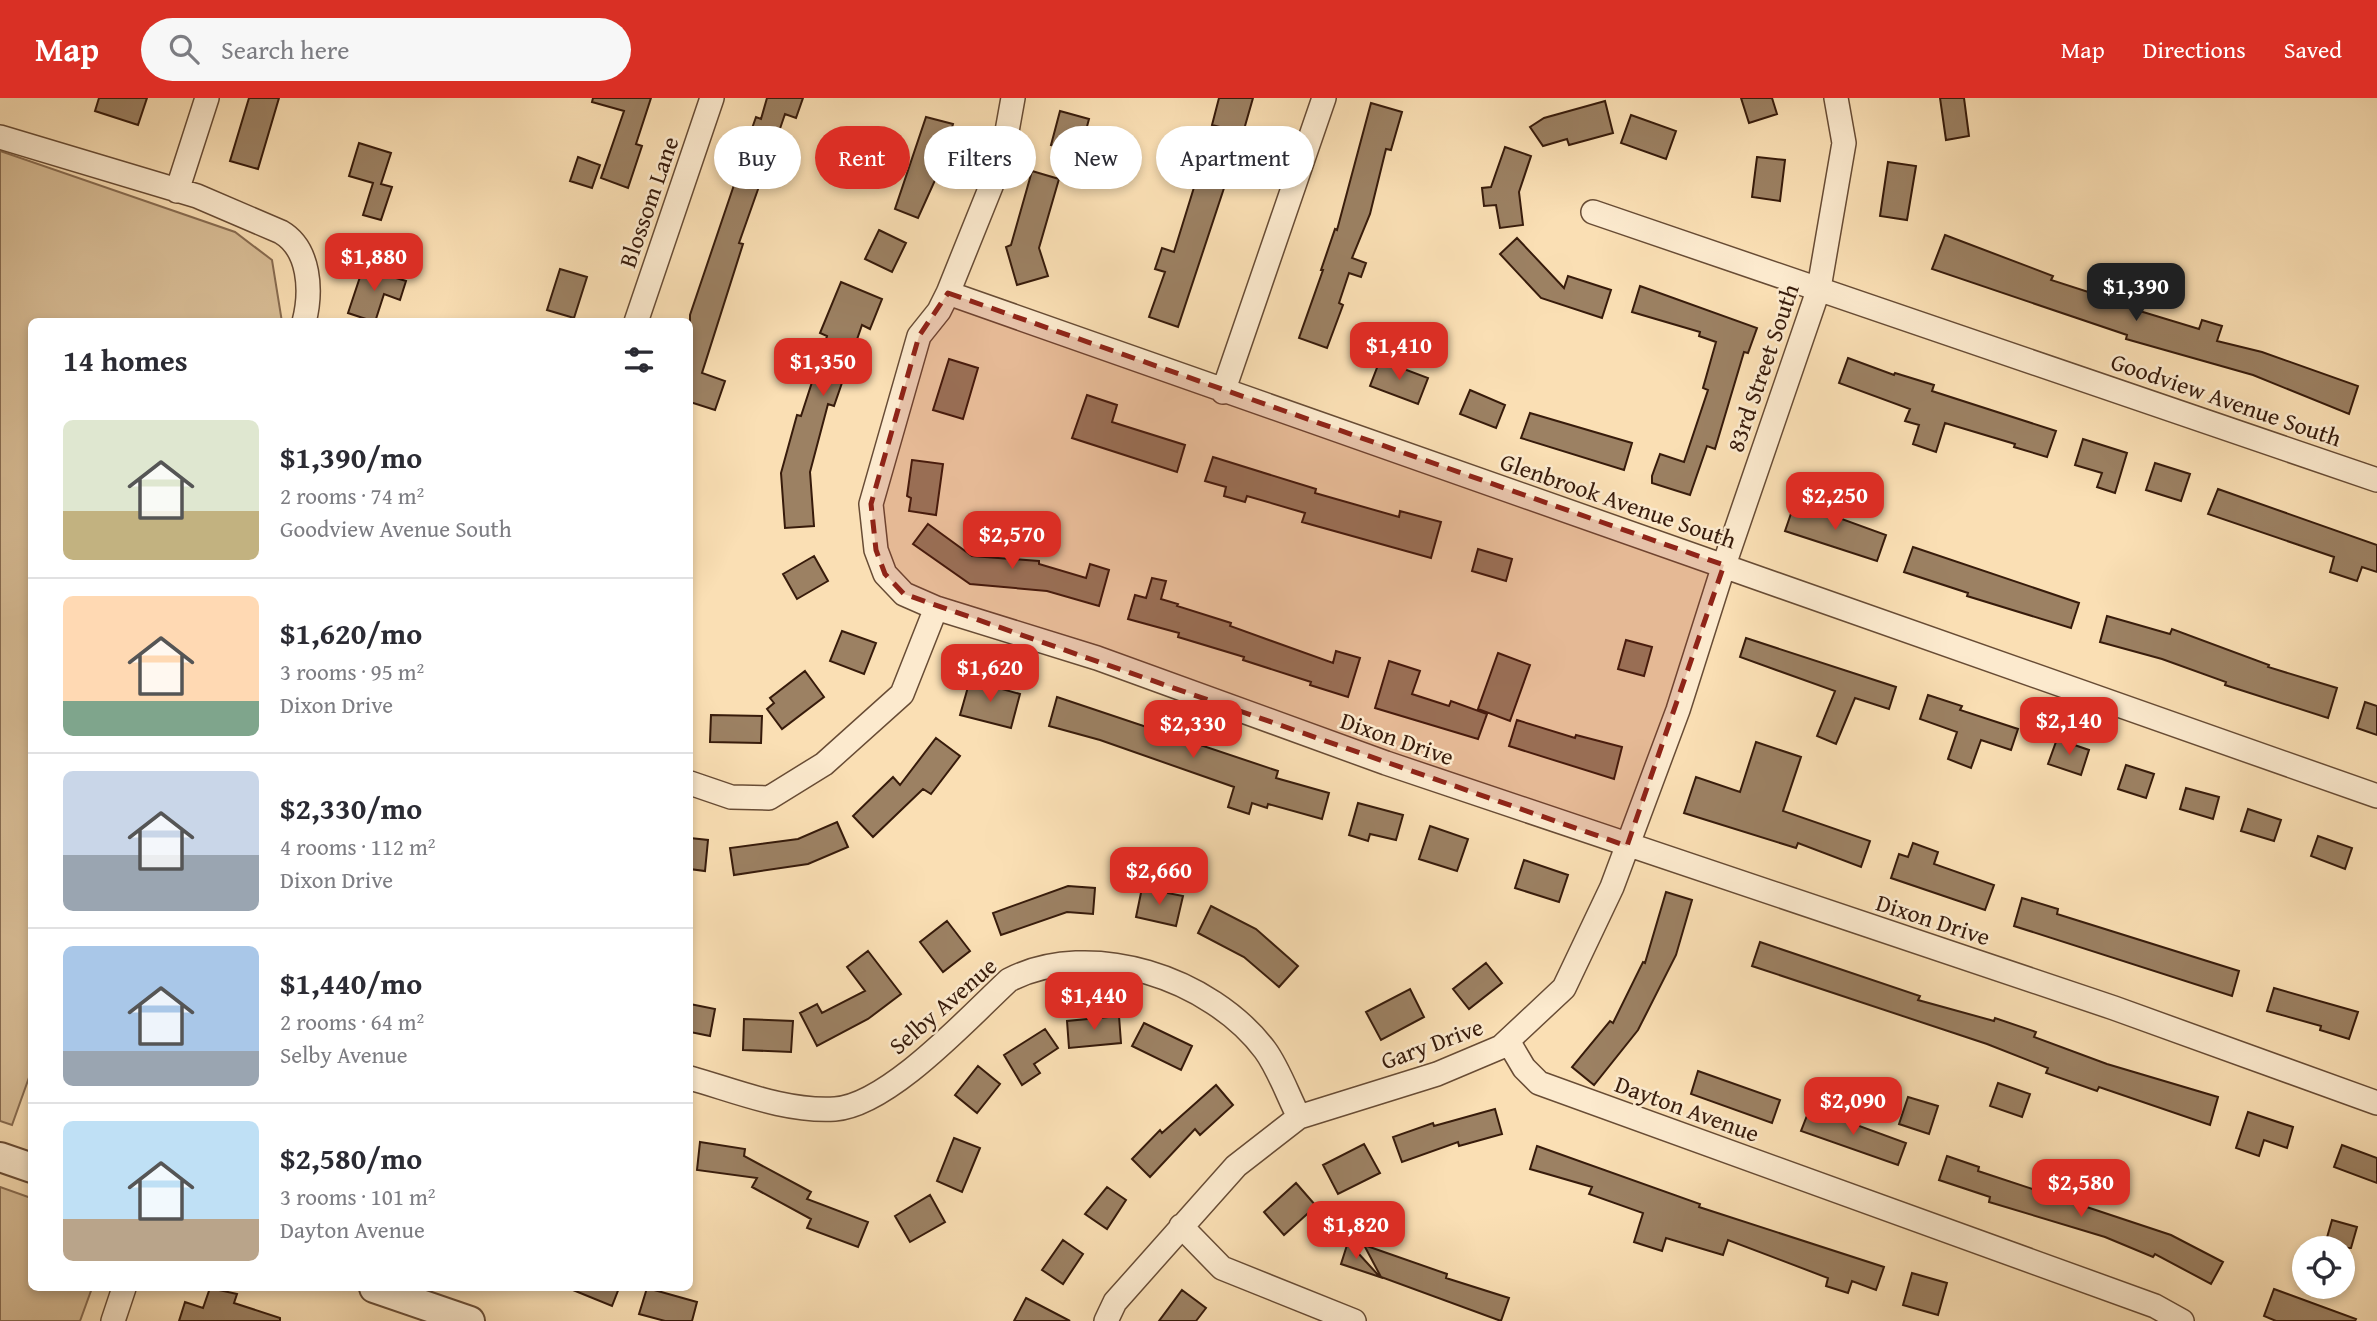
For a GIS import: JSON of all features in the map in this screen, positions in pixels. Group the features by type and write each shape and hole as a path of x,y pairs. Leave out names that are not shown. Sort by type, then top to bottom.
{"street":[{"path":"177,191 207,98"},
{"name":"Blossom Lane","path":"637,318 712,98"},
{"name":"Dixon Drive","path":"1013,98 1002,159 948,293 939,311 919,336 871,504 876,550 885,574 904,594 936,608 1097,658 1386,764 2114,1008 2377,1103"},
{"path":"1223,392 1324,98"},
{"name":"83rd Street South","path":"1698,648 1819,288 1844,143 1836,98"},
{"path":"0,136 177,191 292,239 304,258 307,279 304,318"},
{"name":"Goodview Avenue South","path":"1592,212 2377,480"},
{"name":"Glenbrook Avenue South","path":"948,293 2377,796"},
{"path":"693,784 731,797 769,798 824,764 902,694 936,608"},
{"name":"Gary Drive","path":"1106,1321 1115,1302 1236,1166 1299,1117 1437,1074 1508,1041 1564,988 1612,887 1698,648"},
{"name":"Selby Avenue","path":"693,1079 778,1103 820,1109 862,1104 891,1086 1009,980 1027,971 1073,963 1137,969 1178,981 1215,1001 1265,1050 1299,1117"},
{"name":"Dayton Avenue","path":"1508,1041 1524,1068 1539,1083 2142,1301 2182,1321"},
{"path":"1181,1226 1222,1268 1354,1321"},
{"path":"113,1321 123,1291"},
{"path":"383,1291 470,1321"}],"highlighted area":[{"path":"948,293 1724,565 1627,846 904,594 885,574 876,550 871,504 919,336"}],"shaded area":[{"path":"0,151 235,232 272,260 281,318 28,318 28,1080 12,1125 0,1121"},
{"path":"0,1187 28,1197 28,1291 91,1291 80,1321 0,1321"}],"building":[{"path":"99,98 147,98 138,125 95,111"},
{"path":"249,98 279,98 258,169 230,161"},
{"path":"593,98 651,98 636,144 642,146 628,188 601,178 624,111 592,102"},
{"path":"767,98 803,98 796,118 785,114 781,126 753,126 756,117 761,119"},
{"path":"1219,98 1253,98 1245,126 1212,125"},
{"path":"1741,98 1772,98 1777,114 1749,123"},
{"path":"1940,98 1964,98 1969,136 1946,140"},
{"path":"1605,101 1613,133 1569,145 1567,139 1543,146 1530,127 1544,118"},
{"path":"1371,103 1402,112 1391,150 1386,149 1370,214 1352,258 1366,263 1361,277 1349,273 1339,303 1343,305 1327,348 1299,338 1335,229 1337,230"},
{"path":"1060,111 1089,119 1087,126 1056,126"},
{"path":"1631,115 1676,131 1666,159 1621,143"},
{"path":"926,117 953,124 924,126 924,189 931,189 918,218 895,209 902,189 910,189 910,164"},
{"path":"359,143 391,153 381,184 392,187 381,220 363,215 373,183 349,176"},
{"path":"1505,147 1531,156 1519,192 1523,225 1500,228 1496,205 1484,206 1482,188 1491,187"},
{"path":"578,157 600,165 592,188 570,181"},
{"path":"1757,157 1785,160 1780,201 1752,197"},
{"path":"1888,162 1916,166 1907,220 1880,216"},
{"path":"1036,172 1050,176 1050,189 1056,189 1039,248 1048,276 1017,285 1006,247 1011,245 1027,189 1036,189"},
{"path":"733,189 758,189 739,243 743,244 702,373 725,381 715,410 693,403 693,318 690,318"},
{"path":"1193,189 1224,189 1178,327 1149,317 1165,272 1155,269 1162,248 1174,252"},
{"path":"879,230 906,243 892,272 865,259"},
{"path":"1945,235 2053,276 2051,280 2110,299 2110,302 2199,329 2202,320 2222,326 2217,341 2262,352 2358,386 2349,414 2253,375 2126,339 2127,335 1932,269"},
{"path":"1517,238 1564,288 1568,276 1611,290 1602,318 1541,298 1500,254"},
{"path":"363,268 406,281 400,300 384,294 376,318 363,318 348,313"},
{"path":"560,269 587,277 574,318 547,310"},
{"path":"841,282 882,299 870,329 862,325 834,406 828,404 810,472 814,526 785,528 781,473 797,415 801,416 827,336 820,333"},
{"path":"1640,286 1757,328 1748,353 1744,352 1715,449 1707,446 1690,495 1652,483 1652,476 1660,454 1684,462 1708,390 1703,388 1716,342 1699,336 1700,332 1632,312"},
{"path":"1848,358 1894,375 1895,373 1934,385 1932,391 2056,431 2047,457 2014,447 2015,444 1945,423 1936,452 1913,444 1919,425 1905,421 1910,409 1839,383"},
{"path":"949,359 978,368 963,419 933,410"},
{"path":"1380,360 1428,378 1418,404 1370,386"},
{"path":"1470,390 1505,405 1496,428 1460,414"},
{"path":"1087,395 1117,405 1112,422 1185,445 1177,472 1072,438"},
{"path":"1530,413 1632,443 1624,470 1521,438"},
{"path":"2083,439 2127,453 2115,493 2097,487 2102,473 2075,465"},
{"path":"1213,457 1316,489 1315,493 1399,517 1400,511 1441,522 1431,558 1302,522 1305,513 1247,496 1245,502 1224,496 1226,487 1205,481"},
{"path":"912,460 943,464 936,515 909,511 911,498 907,496"},
{"path":"2155,463 2190,474 2181,501 2146,490"},
{"path":"2218,489 2377,545 2377,572 2362,567 2357,581 2330,572 2334,557 2208,514"},
{"path":"1795,502 1886,535 1877,561 1785,531"},
{"path":"928,524 972,556 1039,561 1039,564 1086,578 1090,564 1109,570 1099,606 1047,591 970,584 913,544"},
{"path":"1913,547 2079,603 2071,628 1967,596 1968,593 1904,572"},
{"path":"1478,549 1512,559 1506,581 1472,571"},
{"path":"814,556 828,581 797,599 783,574"},
{"path":"1152,578 1166,581 1161,599 1178,604 1177,606 1231,623 1230,626 1333,663 1336,651 1360,658 1348,697 1243,660 1244,657 1178,637 1179,633 1128,619 1135,595 1146,598"},
{"path":"2107,616 2170,634 2172,629 2269,665 2268,667 2337,688 2328,718 2225,685 2226,682 2162,659 2100,642"},
{"path":"842,631 876,643 864,674 830,661"},
{"path":"1746,638 1896,687 1889,709 1855,698 1836,744 1817,736 1835,691 1740,657"},
{"path":"1626,640 1652,647 1644,676 1618,669"},
{"path":"1498,653 1530,665 1510,721 1478,709"},
{"path":"1389,661 1420,671 1412,694 1449,706 1451,701 1487,714 1478,739 1375,708"},
{"path":"805,671 824,697 782,729 767,709 774,703 770,698"},
{"path":"970,680 1020,694 1011,728 960,715"},
{"path":"1928,695 1962,706 1960,710 2018,729 2011,750 1981,740 1971,768 1948,759 1957,732 1920,719"},
{"path":"1057,697 1278,771 1276,778 1329,793 1322,819 1268,804 1267,808 1252,803 1249,814 1228,807 1234,787 1100,740 1049,726"},
{"path":"2365,702 2377,706 2377,735 2357,728"},
{"path":"711,715 762,716 761,743 710,742"},
{"path":"1517,720 1575,738 1576,735 1622,747 1614,779 1509,746"},
{"path":"936,738 960,756 931,794 923,789 873,837 853,816 893,777 900,785"},
{"path":"2057,739 2089,750 2081,775 2048,764"},
{"path":"1756,742 1801,757 1783,811 1870,841 1861,867 1798,843 1796,848 1684,813 1696,777 1740,792"},
{"path":"2126,765 2154,774 2146,798 2118,789"},
{"path":"2186,788 2219,797 2213,819 2180,809"},
{"path":"1358,803 1403,815 1396,840 1370,834 1368,841 1349,835"},
{"path":"2248,809 2281,820 2274,841 2241,831"},
{"path":"837,822 848,847 808,864 734,875 730,848 798,839"},
{"path":"1430,826 1468,839 1457,871 1419,859"},
{"path":"2318,836 2352,848 2345,869 2311,856"},
{"path":"693,838 708,840 705,871 693,869"},
{"path":"1913,843 1938,852 1934,864 1994,885 1985,910 1891,878 1899,854 1908,857"},
{"path":"1524,860 1568,875 1559,902 1515,888"},
{"path":"1068,886 1095,888 1093,914 1067,912 1001,935 993,913"},
{"path":"1142,888 1183,896 1176,926 1136,917"},
{"path":"1666,892 1692,900 1676,955 1638,1030 1594,1085 1572,1067 1610,1021 1613,1023 1643,962 1645,963"},
{"path":"2022,898 2058,909 2057,914 2239,971 2232,996 2014,926"},
{"path":"1211,906 1256,929 1298,966 1279,987 1244,957 1198,933"},
{"path":"947,921 970,951 943,972 920,942"},
{"path":"1760,942 1920,996 1918,1000 1994,1021 1995,1018 2036,1032 2034,1037 2107,1064 2218,1097 2210,1125 2099,1087 2097,1091 2046,1073 2048,1068 1987,1044 1752,966"},
{"path":"868,951 901,994 868,1019 817,1046 800,1013 817,1004 822,1013 865,991 847,967"},
{"path":"1486,963 1502,983 1469,1009 1453,989"},
{"path":"2274,988 2358,1012 2349,1039 2320,1030 2321,1026 2267,1011"},
{"path":"1410,989 1424,1017 1381,1040 1366,1012"},
{"path":"693,1005 715,1009 710,1036 693,1033"},
{"path":"1119,1016 1121,1043 1069,1048 1067,1021"},
{"path":"744,1019 793,1021 791,1052 743,1050"},
{"path":"1144,1023 1192,1046 1181,1070 1132,1046"},
{"path":"1045,1029 1058,1048 1034,1064 1040,1073 1022,1085 1004,1055"},
{"path":"978,1066 1000,1084 977,1113 955,1095"},
{"path":"1698,1071 1780,1100 1772,1123 1691,1094"},
{"path":"1998,1083 2030,1094 2022,1117 1990,1106"},
{"path":"1216,1085 1233,1105 1200,1135 1195,1129 1150,1177 1132,1159 1160,1130 1162,1133"},
{"path":"1908,1097 1938,1106 1929,1134 1899,1124"},
{"path":"1810,1108 1906,1143 1898,1165 1801,1131"},
{"path":"1495,1109 1502,1134 1459,1146 1458,1142 1402,1162 1393,1137 1433,1123 1434,1126"},
{"path":"2248,1112 2293,1127 2287,1148 2264,1140 2259,1156 2236,1148"},
{"path":"954,1138 980,1148 962,1192 937,1181"},
{"path":"700,1142 745,1149 744,1156 811,1192 807,1199 868,1222 858,1247 807,1228 811,1219 752,1187 757,1178 697,1170"},
{"path":"1364,1144 1380,1173 1338,1194 1323,1165"},
{"path":"2342,1145 2377,1158 2377,1183 2334,1167"},
{"path":"1537,1146 1700,1204 1699,1207 1884,1267 1876,1290 1852,1281 1848,1293 1826,1286 1828,1278 1728,1240 1723,1255 1666,1238 1662,1251 1634,1242 1643,1213 1589,1194 1592,1187 1530,1169"},
{"path":"1947,1156 1979,1167 1978,1171 2171,1235 2223,1262 2211,1284 2155,1254 2153,1257 2105,1237 1989,1202 1990,1197 1939,1180"},
{"path":"1296,1183 1316,1206 1284,1235 1264,1212"},
{"path":"1107,1187 1126,1200 1107,1229 1085,1214"},
{"path":"930,1195 945,1222 910,1242 895,1216"},
{"path":"2332,1220 2357,1227 2354,1236 2327,1236"},
{"path":"1063,1240 1083,1254 1063,1284 1042,1270"},
{"path":"1348,1242 1380,1277 1341,1264"},
{"path":"1364,1245 1447,1274 1446,1278 1509,1298 1501,1321 1381,1277"},
{"path":"1912,1273 1947,1283 1938,1315 1903,1305"},
{"path":"2274,1289 2292,1296 2292,1299 2301,1299 2356,1319 2276,1321 2264,1316"},
{"path":"1182,1290 1206,1308 1196,1321 1159,1321"},
{"path":"209,1291 224,1291 237,1294 234,1303 280,1318 280,1321 179,1321 185,1302 203,1308"},
{"path":"575,1291 618,1291 612,1306"},
{"path":"646,1291 658,1291 697,1302 692,1321 665,1321 639,1314"},
{"path":"1026,1298 1070,1321 1014,1321"}]}
